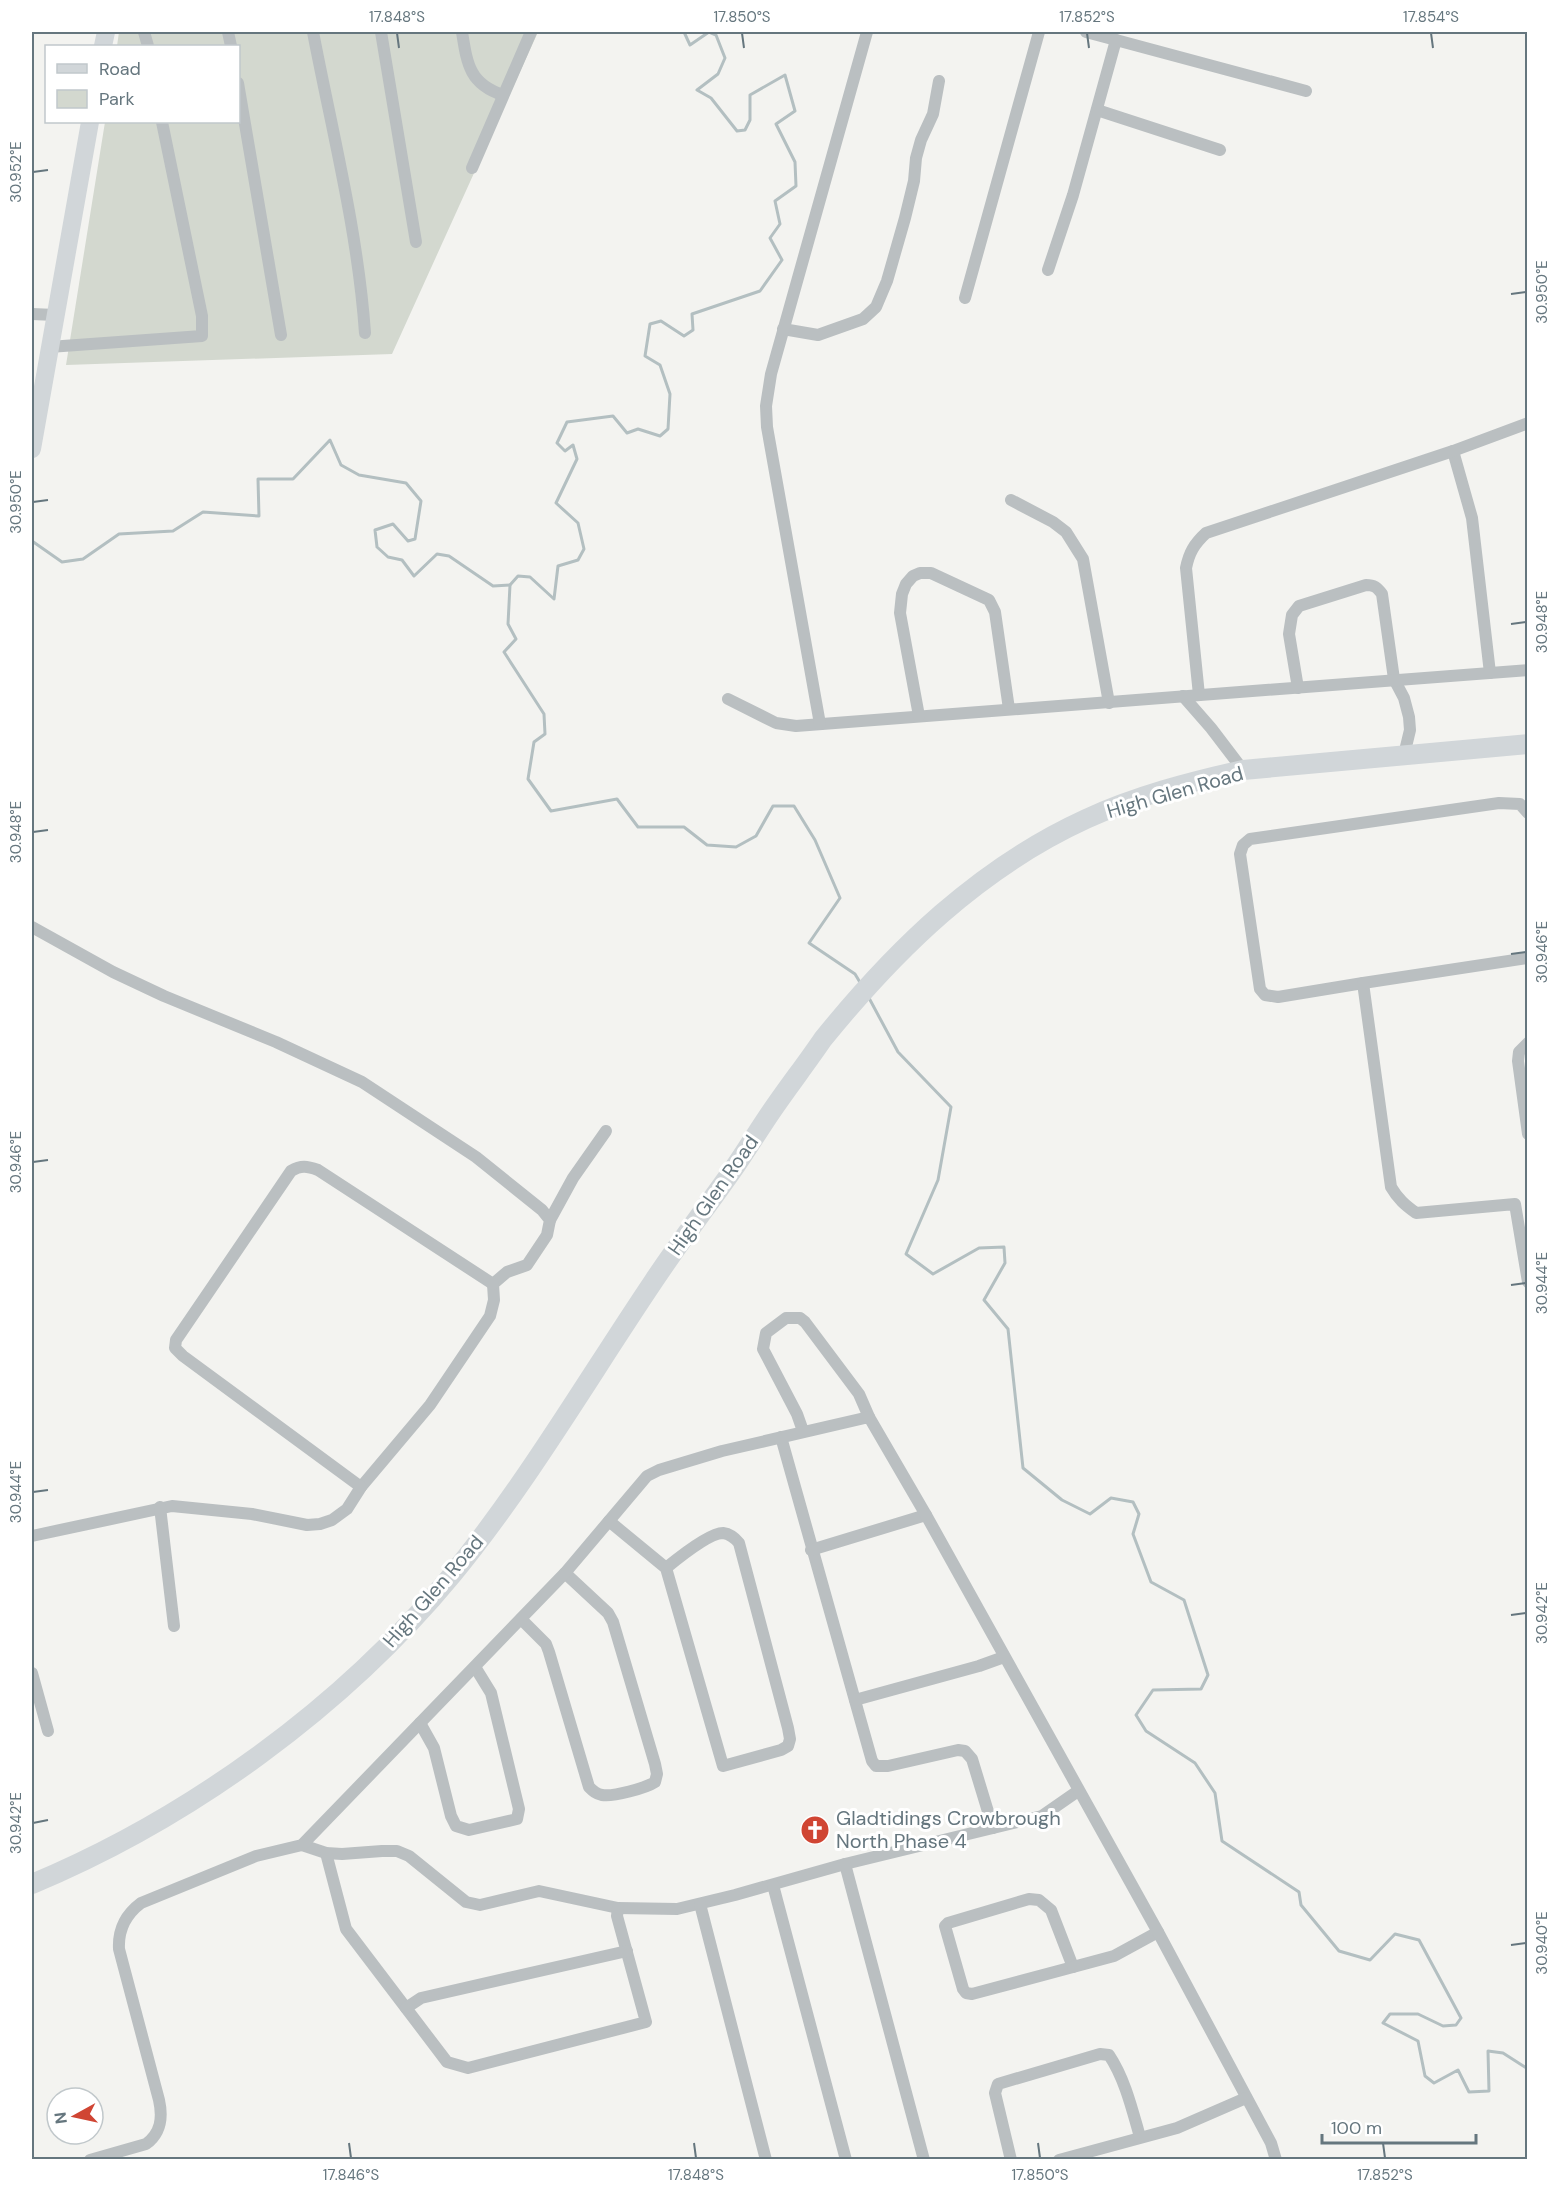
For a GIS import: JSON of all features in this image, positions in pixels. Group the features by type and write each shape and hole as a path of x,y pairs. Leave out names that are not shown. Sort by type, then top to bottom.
{"main road":[{"name":"High Glen Road","path":"32,1884 78,1864 158,1820 248,1762 348,1683 415,1616 452,1575 526,1473 654,1279 823,1040 862,992 908,943 974,886 1024,852 1086,819 1141,797 1202,779 1243,770 1527,744"}],"street":[{"path":"313,32 351,225 362,295 365,333"},
{"path":"381,32 416,242"},
{"path":"462,32 467,62 473,75 490,91 503,95"},
{"path":"472,168 531,32"},
{"path":"820,724 767,427 766,406 771,374 783,329 867,32"},
{"path":"965,297 1039,32"},
{"path":"1086,32 1306,91"},
{"path":"1048,270 1073,195 1116,40"},
{"path":"783,329 818,335 863,319 876,307 887,281 905,218 914,181 916,158 933,114 939,81"},
{"path":"240,95 281,335"},
{"path":"1097,110 1220,150"},
{"path":"32,449 90,123"},
{"path":"49,347 202,336 202,316 162,123"},
{"path":"32,314 55,315"},
{"path":"1199,695 1186,568 1195,544 1206,533 1453,451 1527,423"},
{"path":"1453,451 1472,518 1490,673"},
{"path":"1011,500 1053,522 1066,532 1083,559 1109,703"},
{"path":"920,716 900,612 902,594 906,584 913,576 920,573 931,573 990,600 995,612 1009,709"},
{"path":"1298,688 1288,634 1292,615 1299,606 1366,585 1378,588 1382,594 1394,679 1404,698 1409,717 1410,730 1404,755"},
{"path":"728,699 776,723 796,726 1527,670"},
{"path":"1183,696 1243,770"},
{"path":"1527,813 1520,804 1499,803 1250,839 1243,845 1240,854 1260,989 1265,995 1278,997 1527,957"},
{"path":"32,927 113,972 164,996 276,1042 362,1082 476,1157 542,1210 550,1220"},
{"path":"1363,983 1391,1187 1404,1205 1416,1213 1521,1203 1527,1282"},
{"path":"1527,1044 1519,1052 1518,1061 1527,1134"},
{"path":"493,1284 507,1272 527,1265 547,1235 550,1220 573,1178 606,1131"},
{"path":"361,1487 183,1356 175,1348 176,1340 291,1171 299,1167 318,1170 493,1284"},
{"path":"32,1536 160,1507 184,1507 252,1515 307,1525 332,1520 347,1509 361,1487 430,1405 490,1316 494,1300 493,1284"},
{"path":"803,1431 797,1414 764,1349 766,1333 786,1318 800,1318 805,1323 858,1394 1158,1932 1271,2143 1276,2160"},
{"path":"302,1845 565,1573 647,1476 659,1470 722,1451 869,1417"},
{"path":"781,1437 868,1752 876,1766 888,1766 958,1750 969,1754 993,1828"},
{"path":"160,1507 174,1626"},
{"path":"812,1550 926,1515"},
{"path":"609,1521 666,1568 723,1766 788,1746 790,1739 788,1728 739,1543 730,1535 724,1533 716,1535 688,1551 666,1568"},
{"path":"520,1619 546,1644 589,1787 595,1793 611,1795 655,1782 657,1774 655,1764 613,1622 608,1613 565,1573"},
{"path":"855,1700 1004,1657"},
{"path":"420,1723 434,1748 451,1816 456,1826 469,1830 517,1819 519,1809 490,1693 475,1667"},
{"path":"32,1673 48,1731"},
{"path":"90,2160 146,2144 161,2124 159,2100 119,1949 118,1935 131,1910 141,1903 256,1856 302,1845 326,1853 397,1851 409,1856 466,1902 480,1905 539,1891 618,1908 676,1910 845,1864 1042,1816 1078,1791"},
{"path":"326,1853 346,1929 447,2062 468,2068 646,2022 617,1916 618,1908"},
{"path":"845,1864 924,2160"},
{"path":"773,1885 846,2160"},
{"path":"1072,1967 1051,1910 1039,1900 1018,1902 948,1923 945,1926 963,1989 966,1993 972,1994 1114,1956 1158,1932"},
{"path":"700,1904 766,2160"},
{"path":"406,2008 422,1998 627,1951"},
{"path":"1011,2160 995,2093 998,2084 1100,2054 1109,2055 1113,2060 1127,2091 1140,2137"},
{"path":"1059,2160 1177,2128 1246,2098"}],"green space":[{"path":"119,32 538,32 392,354 66,365 105,123 240,123 240,45 117,45"}],"waterway":[{"path":"684,32 690,45 709,32 716,35 725,58 718,74 697,90 711,98 737,131 745,130 750,120 750,95 785,75 795,111 776,124 795,162 796,186 775,201 780,224 770,238 782,260 760,291 692,314 693,330 684,336 661,321 650,324 645,356 660,365 670,394 668,429 660,436 638,429 627,433 613,416 567,422 557,443 565,451 573,445 577,459 556,503 578,523 584,549 578,560 558,566 554,599 530,577 518,576 510,585 508,624 516,639 504,652 544,714 545,734 534,742 528,779 551,811 617,799 638,827 684,827 707,845 736,847 756,836 773,806 794,806 815,840 840,898 809,943 855,974 861,984"},
{"path":"32,541 62,562 83,559 119,534 173,531 203,512 259,516 258,479 293,479 330,440 341,465 359,475 406,483 421,501 415,539 408,541 393,524 375,530 377,547 388,557 402,560 414,576 437,554 449,556 493,586 510,585"},
{"path":"869,998 898,1052 951,1107 938,1180 906,1254 933,1274 979,1248 1004,1247 1005,1263 984,1300 1008,1329 1023,1468 1062,1500 1090,1514 1111,1498 1133,1502 1139,1514 1133,1534 1151,1582 1184,1600 1208,1675 1201,1689 1153,1690 1136,1715 1146,1731 1195,1763 1215,1793 1222,1841 1299,1892 1301,1905 1339,1951 1370,1960 1395,1934 1419,1940 1461,2018 1456,2025 1443,2026 1418,2014 1390,2014 1383,2023 1418,2041 1425,2076 1434,2083 1458,2070 1469,2092 1489,2091 1488,2051 1503,2053 1528,2069"}],"place":[{"name":"Gladtidings Crowbrough North Phase 4","path":"815,1830"}]}
